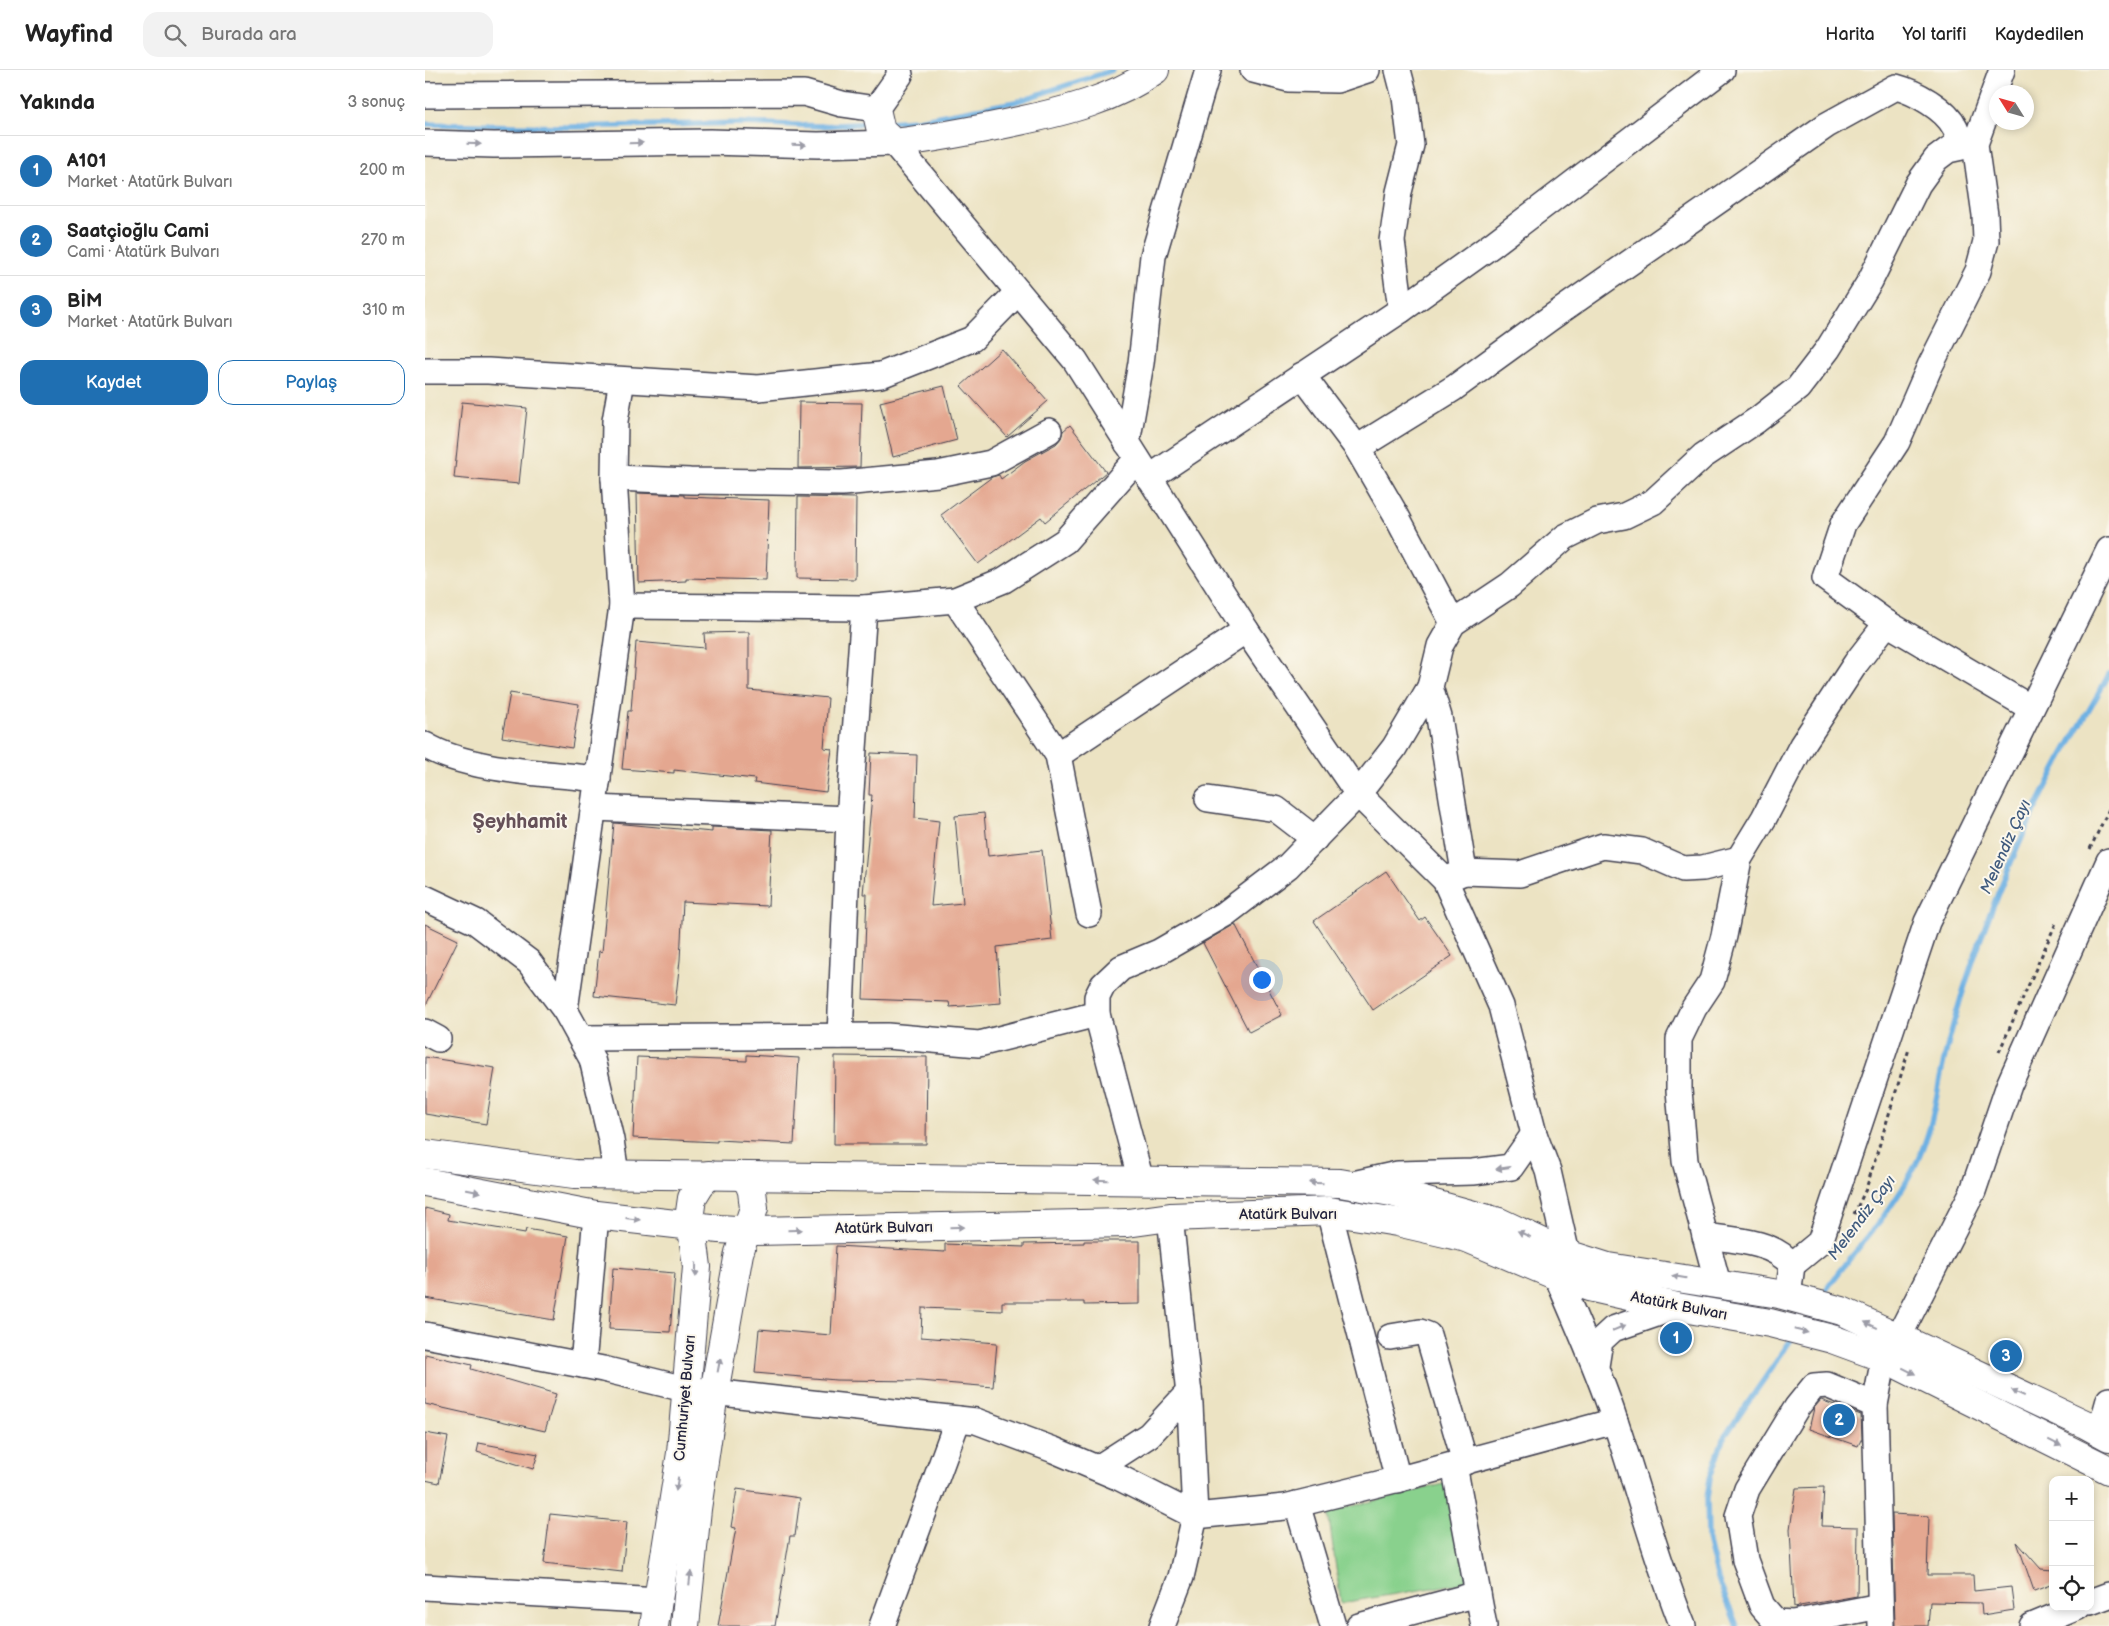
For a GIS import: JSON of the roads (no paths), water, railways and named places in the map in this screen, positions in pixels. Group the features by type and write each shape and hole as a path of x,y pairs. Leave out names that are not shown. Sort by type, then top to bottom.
{"main road":[{"path":"883,128 954,135 1076,108 1139,82 1155,70"},
{"name":"Atatürk Bulvarı","path":"425,1154 573,1174 1351,1185 1391,1192 1499,1222 1562,1265 1589,1287 1677,1307 1770,1323 1832,1338 1891,1348 2104,1435"},
{"name":"Cumhuriyet Bulvarı","path":"656,1613 681,1453 697,1267 691,1226 692,1198 709,1175"},
{"name":"Cumhuriyet Bulvarı","path":"685,1626 697,1508 714,1393 739,1253 754,1208 754,1199 749,1183 742,1176"},
{"name":"Atatürk Bulvarı","path":"425,1182 595,1215 747,1231 1127,1223 1171,1216 1329,1211 1397,1222 1467,1238 1562,1265 1608,1267 1718,1284 1784,1296 1842,1311 1891,1348 2109,1470"}],"street":[{"path":"883,128 900,74 899,70"},
{"path":"1138,460 1141,363 1153,256 1208,70"},
{"path":"1253,70 1288,78 1337,80 1367,70"},
{"path":"1398,70 1405,97 1411,145 1399,192 1392,241 1401,310"},
{"path":"622,606 864,608 955,600 1004,580 1065,542 1138,460 1302,375 1401,310 1492,244 1722,70"},
{"path":"1967,146 2002,70"},
{"path":"1357,448 1454,388 1549,319 1893,78 1936,107 1955,128 1967,146 1985,215 1986,241 1978,271 1930,366 1897,442 1843,524 1825,578 1887,622 2031,708"},
{"path":"425,95 804,93 842,104 883,128 1075,360 1246,630 1358,794 1455,876 1520,874 1603,846 1641,851 1683,869 1703,868 1739,859"},
{"path":"425,143 710,142 818,145 883,128"},
{"path":"1141,1181 1097,1014 1097,997 1103,985 1121,968 1159,952 1225,914 1288,866 1315,839 1358,794 1394,748 1431,686 1440,646 1453,623 1510,584 1565,536 1597,522 1624,516 1653,502 1703,456 1757,420 1798,388 1828,348 1869,281 1918,184 1937,159 1948,150 1967,146"},
{"path":"425,371 487,371 758,388 881,375 972,339 1018,292"},
{"path":"1302,375 1357,448 1397,517 1453,623"},
{"path":"565,1010 622,606 614,478 615,421 622,380"},
{"path":"614,478 842,483 938,474 991,463 1049,432"},
{"path":"1784,1296 1793,1265 1820,1242 1927,922 2109,550"},
{"path":"955,600 1058,755 1089,914"},
{"path":"840,1036 849,819 864,608"},
{"path":"1718,1284 1685,1160 1679,1090 1679,1039 1694,1008 1711,981 1724,936 1739,859 1765,818 1802,745 1856,663 1887,622"},
{"path":"1058,755 1246,630"},
{"path":"1431,686 1439,717 1455,876 1501,1006 1534,1134 1549,1171 1562,1265 1615,1421 1665,1583 1683,1626"},
{"path":"425,745 437,752 483,765 598,779"},
{"path":"1208,799 1276,809 1315,839"},
{"path":"594,808 849,819"},
{"path":"1875,1405 1827,1385 1813,1386 1797,1407 1747,1489 1738,1516 1745,1560 1763,1606 1776,1622 1793,1623 1881,1616 1875,1405 1891,1348 1973,1191 2009,1085 2109,861"},
{"path":"425,898 476,922 529,962 565,1010 592,1059 611,1140 616,1174"},
{"path":"581,1038 887,1036 979,1044 1097,1014"},
{"path":"1351,1185 1398,1174 1473,1172 1511,1167 1534,1134"},
{"path":"1329,1211 1398,1480"},
{"path":"583,1365 595,1215"},
{"path":"1162,1626 1181,1576 1195,1516 1189,1392 1171,1216"},
{"path":"1705,1236 1748,1242 1784,1255 1793,1265"},
{"path":"1595,1366 1599,1341 1613,1329 1677,1307"},
{"path":"1390,1337 1419,1332 1428,1335 1459,1463 1484,1626"},
{"path":"425,1335 583,1365 685,1389 976,1421 1098,1468 1195,1516 1285,1507 1398,1480 1615,1421"},
{"path":"1098,1468 1149,1435 1189,1392"},
{"path":"2104,1435 2109,1400"},
{"path":"882,1626 958,1419"},
{"path":"1297,1504 1333,1626"},
{"path":"425,1587 656,1613"},
{"path":"1359,1626 1478,1594"},
{"path":"2094,1601 2109,1595"},
{"path":"2032,1626 2068,1611"}],"waterway":[{"path":"887,122 918,120 1015,102 1113,70"},
{"path":"425,124 567,127 741,123 820,126 873,123"},
{"name":"Melendiz Çayı","path":"1821,1297 1894,1202 1920,1156 1931,1122 1944,1059 1956,1016 1974,958 1992,910 2011,862 2044,793 2109,674"},
{"name":"Melendiz Çayı","path":"1737,1626 1718,1579 1708,1539 1707,1498 1710,1478 1723,1439 1793,1337"}],"place":[{"name":"A101","path":"1676,1338"},
{"name":"BİM","path":"2006,1356"},
{"name":"Saatçioğlu Cami","path":"1839,1420"}],"district":[{"name":"Şeyhhamit","path":"520,822"}]}
